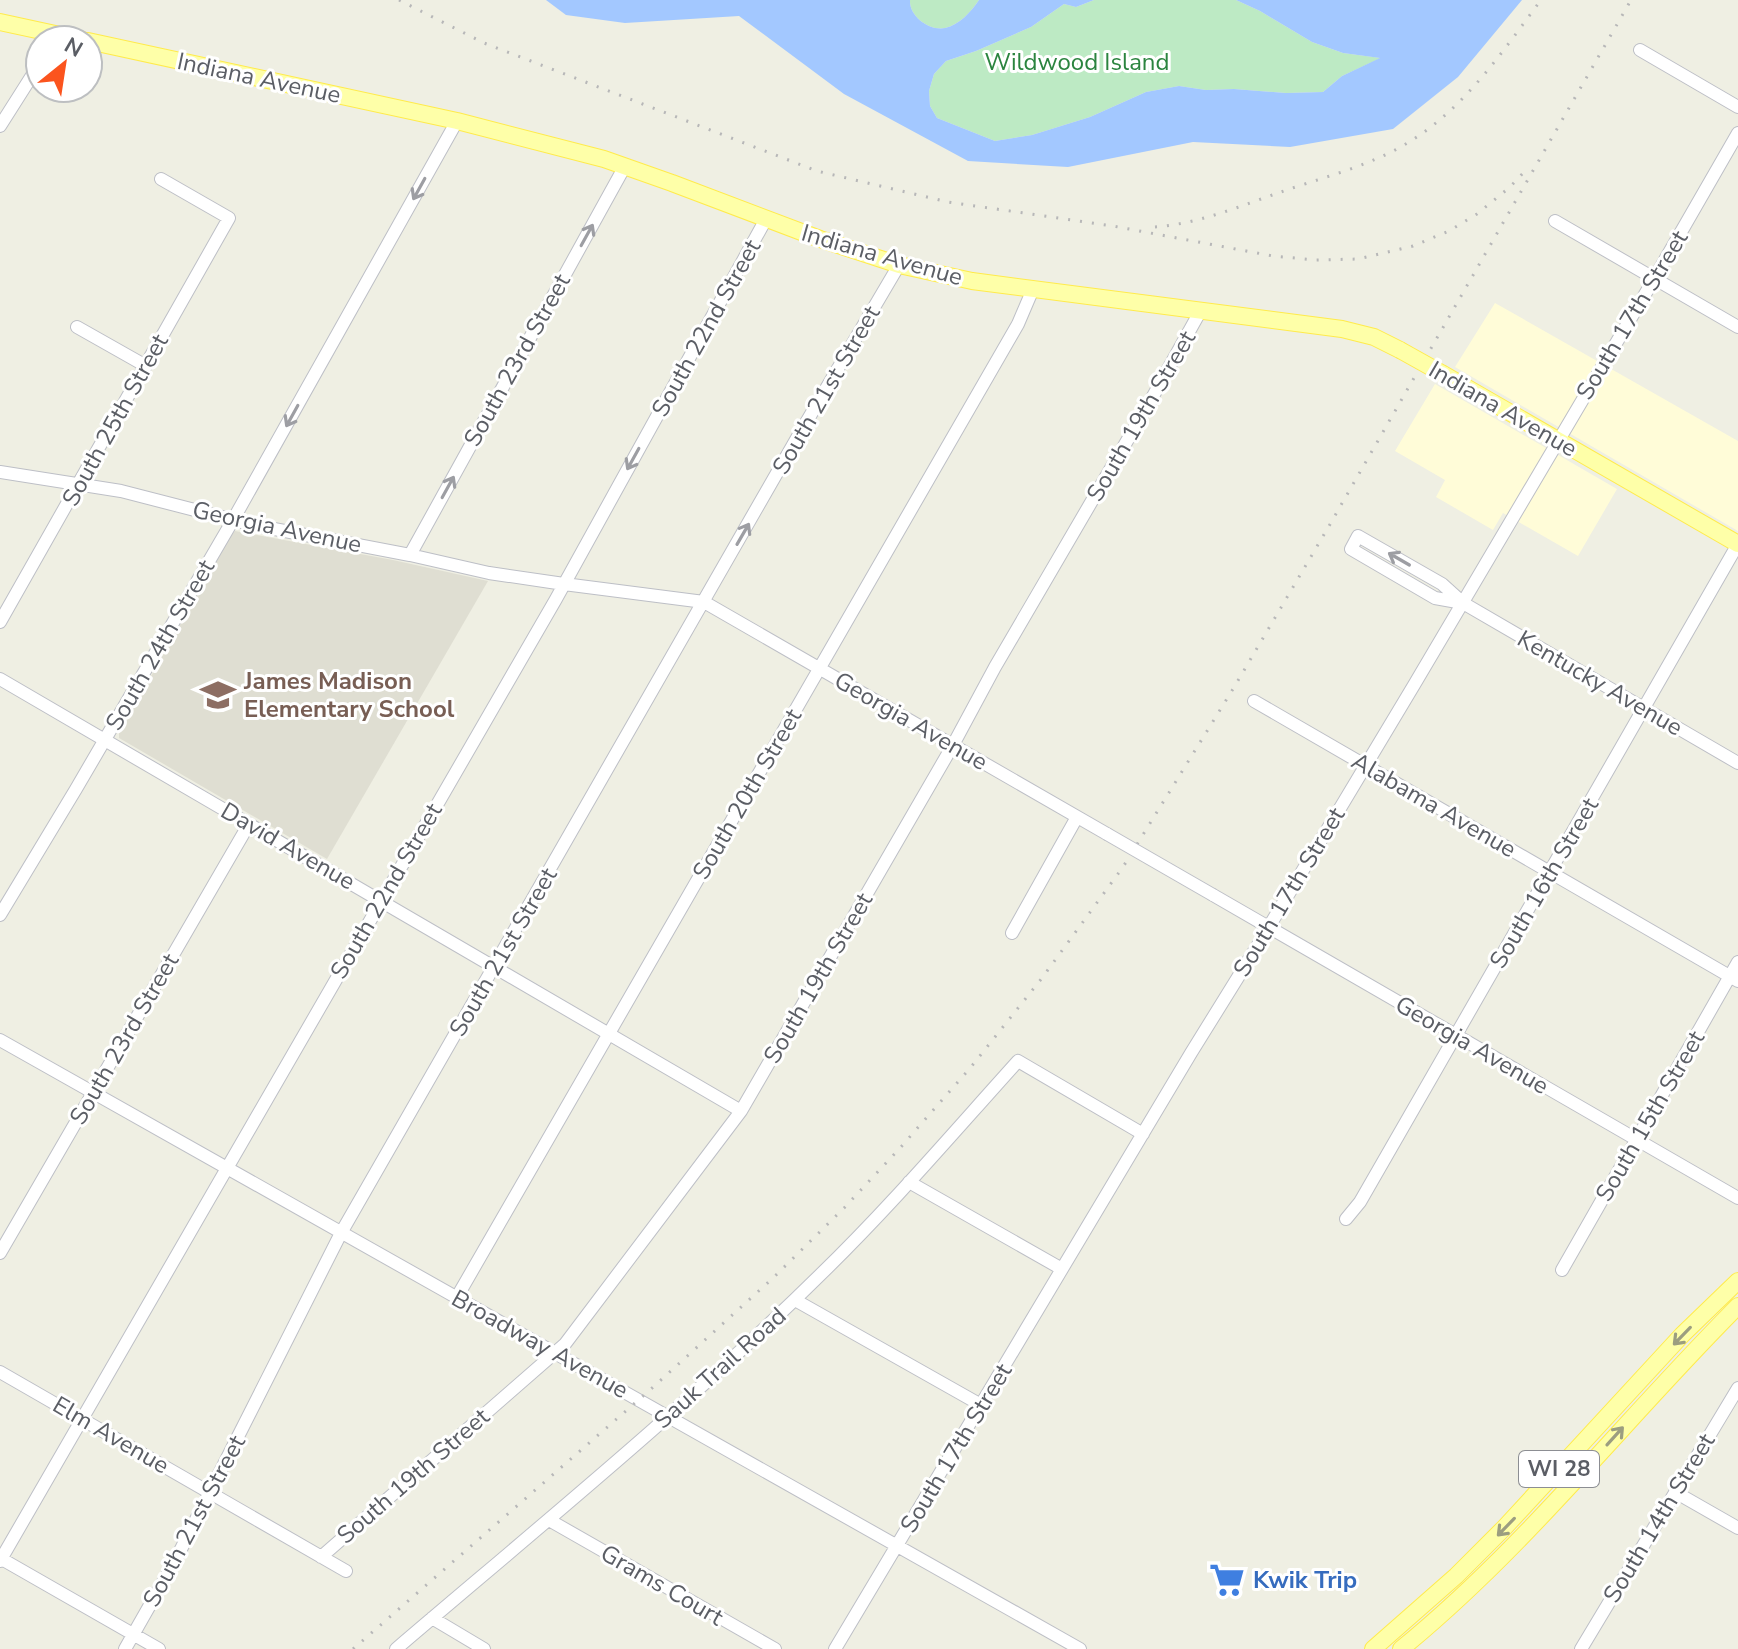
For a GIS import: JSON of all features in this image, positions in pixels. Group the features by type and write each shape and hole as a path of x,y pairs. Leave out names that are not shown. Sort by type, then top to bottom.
{"main road":[{"name":"Indiana Avenue","path":"0,22 24,29"},
{"name":"Indiana Avenue","path":"104,44 457,121 625,166 899,265 972,281 1352,331 1374,337 1738,544"},
{"name":"WI 28","path":"1373,1649 1456,1576 1505,1527 1682,1335 1738,1281"},
{"name":"WI 28","path":"1401,1649 1441,1617 1495,1566 1738,1306"}],"street":[{"path":"1640,50 1738,107"},
{"path":"0,126 24,88"},
{"name":"South 24th Street","path":"0,915 233,520 457,121"},
{"name":"South 17th Street","path":"835,1649 1366,766 1738,133"},
{"name":"South 23rd Street","path":"410,555 625,166"},
{"name":"South 25th Street","path":"0,622 229,218 161,179"},
{"name":"South 22nd Street","path":"0,1559 564,584 766,219"},
{"path":"1555,221 1738,327"},
{"name":"South 21st Street","path":"125,1649 211,1493 341,1233 899,265"},
{"name":"South 20th Street","path":"457,1297 1018,324 1033,289"},
{"name":"South 19th Street","path":"321,1557 556,1353 741,1111 1201,310"},
{"path":"77,327 146,366"},
{"name":"Georgia Avenue","path":"0,472 144,496 233,520 489,573 704,602 1738,1198"},
{"name":"Kentucky Avenue","path":"1463,603 1435,598 1351,549 1358,536 1444,586 1463,603 1738,763"},
{"name":"South 16th Street","path":"1346,1219 1360,1202 1738,544"},
{"name":"David Avenue","path":"0,679 741,1111"},
{"name":"Alabama Avenue","path":"1254,701 1734,979"},
{"path":"1012,933 1077,817"},
{"name":"South 23rd Street","path":"0,1253 249,824"},
{"name":"South 15th Street","path":"1562,1270 1636,1139 1734,979 1738,962"},
{"name":"Broadway Avenue","path":"0,1040 1080,1649"},
{"name":"Sauk Trail Road","path":"396,1649 669,1416 795,1300 909,1182 1018,1061 1143,1134"},
{"path":"909,1182 1062,1269"},
{"path":"795,1300 981,1405"},
{"name":"Elm Avenue","path":"0,1372 346,1571"},
{"name":"South 14th Street","path":"1581,1649 1738,1388"},
{"path":"1675,1492 1738,1528"},
{"name":"Grams Court","path":"549,1520 775,1649"},
{"path":"0,1559 159,1649"},
{"path":"432,1618 484,1649"}],"shaded area":[{"path":"1495,303 1738,441 1738,531 1455,367"},
{"path":"1435,384 1617,489 1578,556 1503,513 1493,530 1436,497 1445,480 1395,451"},
{"path":"235,531 488,581 327,859 119,738 119,733"}],"green space":[{"path":"910,0 979,0 960,21 939,28 927,25 916,17"},
{"name":"Wildwood Island","path":"1094,0 1236,0 1312,42 1343,53 1381,58 1342,76 1323,92 1206,90 1179,86 1146,92 1090,117 1032,135 995,141 937,118 930,106 929,91 934,74 946,61 1031,27 1064,4 1076,7"}],"water":[{"path":"546,0 910,0 916,17 927,25 945,28 960,21 979,0 1094,0 1076,7 1064,4 1031,27 946,61 934,74 929,91 930,106 937,118 995,141 1032,135 1090,117 1146,92 1179,86 1206,90 1323,92 1342,76 1380,58 1343,53 1312,42 1236,0 1522,0 1458,77 1393,129 1290,147 1193,142 1068,167 968,161 844,94 739,16 625,23 566,15"}],"railway":[{"path":"399,0 484,43 817,171 948,202 1113,226 1273,256 1316,260 1358,259 1413,246 1449,231 1477,214 1526,170"},
{"path":"1155,227 1202,219 1233,209 1362,165 1409,142 1465,96 1541,0"},
{"path":"353,1649 651,1389 773,1278 900,1148 971,1067 1042,978 1123,867 1233,689 1631,0"}],"place":[{"name":"James Madison Elementary School","path":"218,695"},
{"name":"Kwik Trip","path":"1227,1580"}]}
